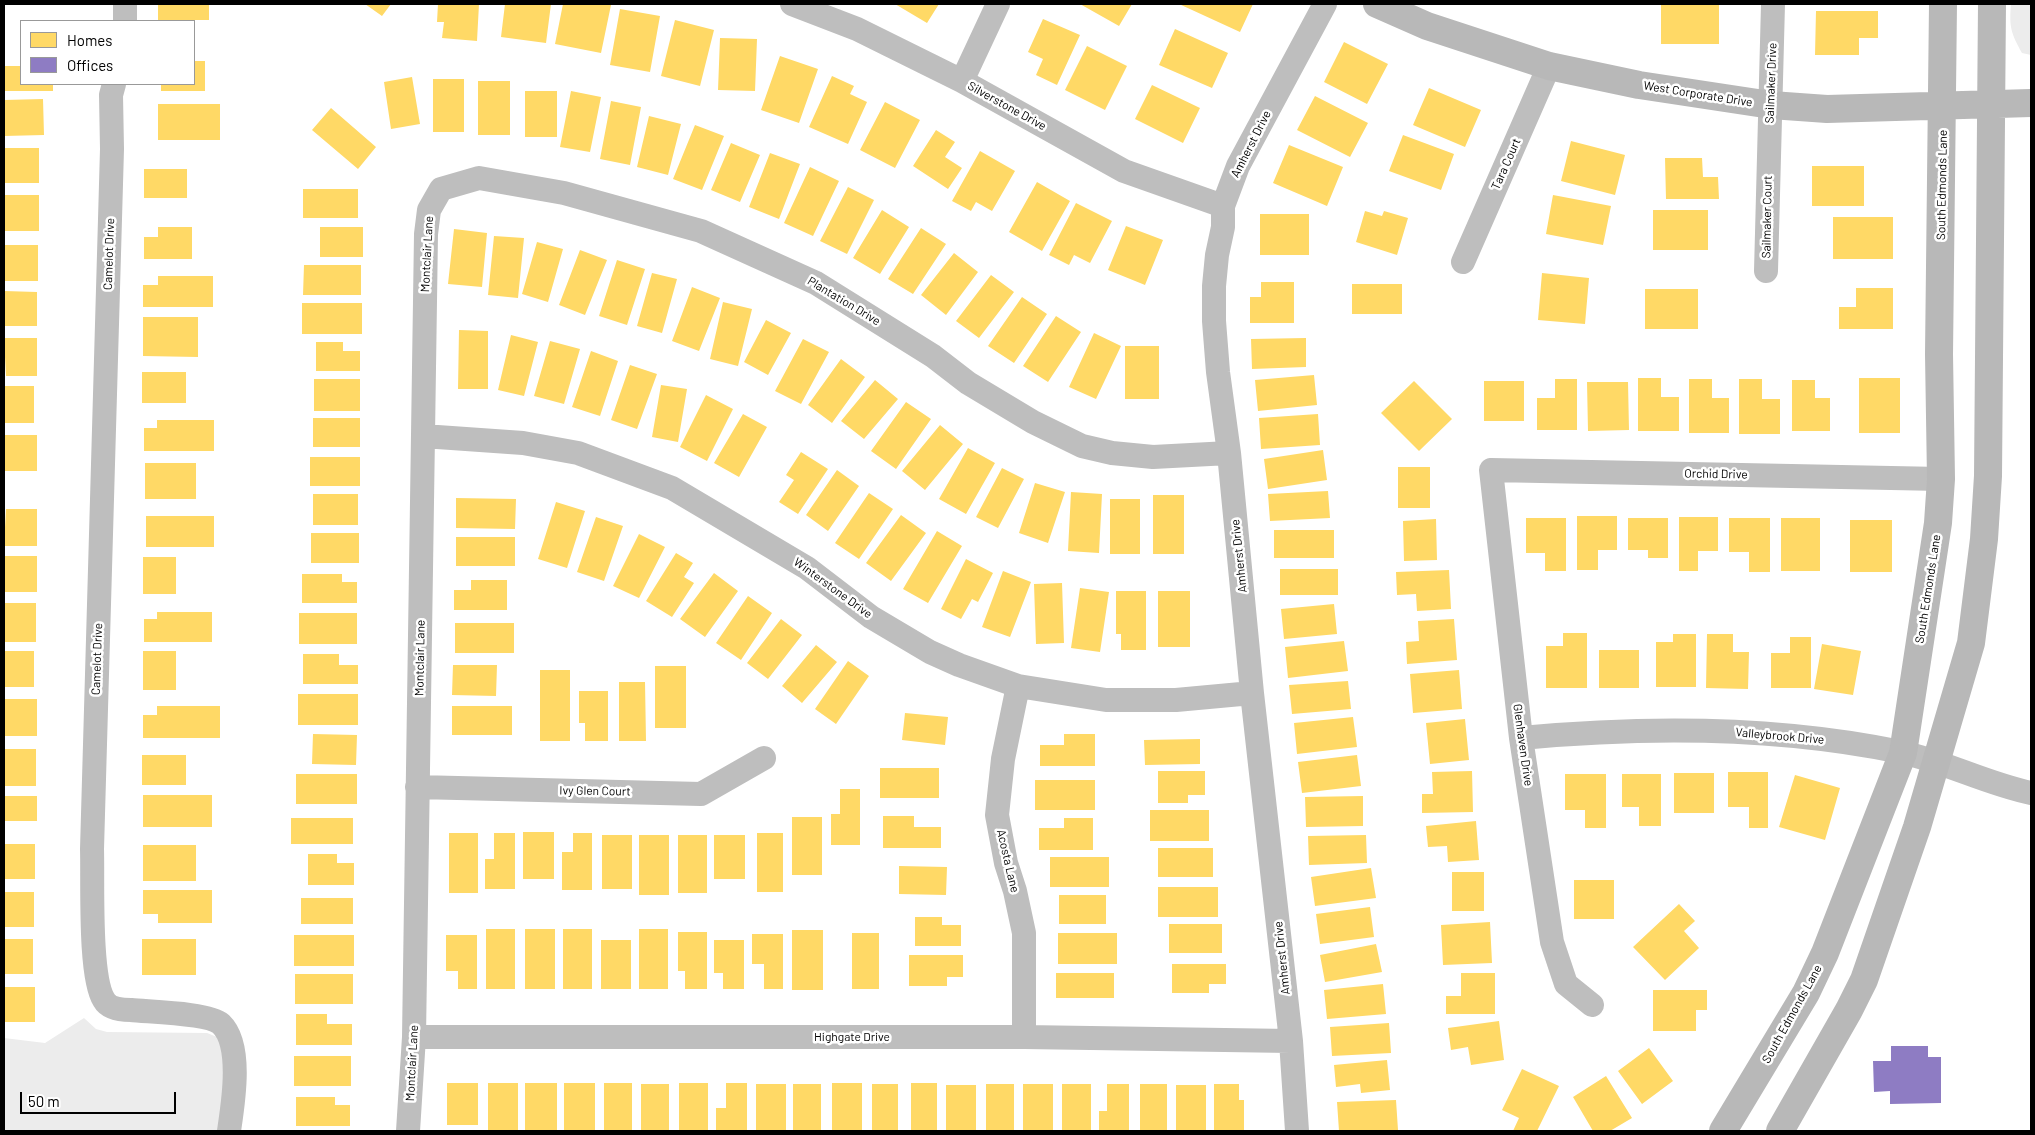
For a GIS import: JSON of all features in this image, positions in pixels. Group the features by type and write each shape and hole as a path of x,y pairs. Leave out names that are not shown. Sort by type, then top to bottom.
{"main road":[{"name":"West Corporate Drive","path":"1378,4 1427,26 1549,66 1639,85 1771,105 1827,109 2031,103"},
{"name":"South Edmonds Lane","path":"1723,1131 1806,993 1825,953 1903,752 1938,523 1941,479 1939,354 1943,4"},
{"path":"1780,1131 1850,1010 1864,980 1918,827 1971,643 1984,539 1988,476 1992,4"}],"street":[{"path":"125,4 125,20"},
{"name":"Silverstone Drive","path":"792,4 857,29 962,81 1124,171 1223,206"},
{"path":"962,81 998,4"},
{"name":"Amherst Drive","path":"1297,1131 1291,1041 1252,693 1229,453 1218,372 1214,321 1214,286 1217,255 1223,227 1223,206 1238,166 1325,4"},
{"name":"Sailmaker Drive","path":"1768,162 1773,4"},
{"name":"Tara Court","path":"1463,262 1549,66"},
{"name":"Camelot Drive","path":"114,85 111,95 92,848 94,954 100,992 105,1002 118,1009 199,1016 221,1024 232,1041 236,1088 229,1131"},
{"name":"Sailmaker Court","path":"1766,272 1768,162"},
{"name":"Plantation Drive","path":"441,189 479,178 564,192 702,231 816,283 933,356 968,384 1033,422 1082,446 1112,453 1153,457 1229,453"},
{"name":"Montclair Lane","path":"408,1131 414,1037 426,234 429,210 441,189"},
{"name":"Winterstone Drive","path":"423,436 523,443 578,453 672,488 807,568 872,616 930,652 959,665 1018,686 1106,700 1176,700 1252,693"},
{"name":"Orchid Drive","path":"1491,470 1941,479"},
{"name":"Glenhaven Drive","path":"1491,470 1521,738 1552,942 1566,984 1592,1005"},
{"name":"Acosta Lane","path":"1018,686 1003,759 998,815 1006,864 1015,891 1024,933 1024,1037"},
{"name":"Valleybrook Drive","path":"1521,738 1581,732 1642,730 1764,732 1903,752 2010,789 2031,793"},
{"name":"Ivy Glen Court","path":"417,787 702,794 764,758"},
{"name":"Highgate Drive","path":"414,1037 1024,1037 1291,1041"}],"shaded area":[{"path":"2011,4 2031,4 2031,55 2022,53 2013,35 2010,19"},
{"path":"84,1018 96,1029 107,1032 207,1033 217,1037 226,1052 223,1131 4,1131 4,1038 45,1043"}],"building: Homes":[{"path":"158,4 209,4 209,20 158,20"},
{"path":"365,4 391,4 382,16"},
{"path":"438,4 479,4 477,41 442,38 444,22 437,22"},
{"path":"505,4 551,4 546,43 501,37"},
{"path":"563,4 611,5 601,53 555,44"},
{"path":"895,4 939,4 927,23"},
{"path":"1080,4 1132,4 1119,26"},
{"path":"1179,4 1253,4 1240,32"},
{"path":"1661,4 1719,4 1719,44 1661,44"},
{"path":"620,9 660,16 650,72 610,65"},
{"path":"1816,11 1878,11 1878,38 1859,38 1859,55 1815,55"},
{"path":"1043,19 1080,35 1057,85 1036,75 1043,59 1028,52"},
{"path":"675,20 714,30 700,86 661,76"},
{"path":"1175,29 1228,53 1212,88 1159,65"},
{"path":"720,38 757,39 755,91 718,90"},
{"path":"1344,42 1388,64 1367,104 1324,82"},
{"path":"1087,46 1127,66 1105,110 1065,90"},
{"path":"780,56 818,69 799,123 761,110"},
{"path":"195,61 205,61 205,91 161,91 161,85 195,85"},
{"path":"4,66 20,66 20,85 53,85 53,91 4,91"},
{"path":"832,76 854,86 850,94 867,102 848,144 809,127"},
{"path":"412,77 420,124 391,129 384,82"},
{"path":"433,79 464,79 464,132 433,132"},
{"path":"478,81 510,81 510,135 478,135"},
{"path":"1152,85 1200,108 1183,143 1135,119"},
{"path":"1429,88 1481,110 1465,147 1413,125"},
{"path":"525,91 557,91 557,137 525,137"},
{"path":"571,91 601,97 590,152 560,147"},
{"path":"1315,96 1368,123 1350,157 1297,130"},
{"path":"43,99 44,135 4,136 4,100"},
{"path":"611,101 641,107 630,165 600,159"},
{"path":"885,102 920,120 895,168 860,150"},
{"path":"158,104 220,104 220,140 158,140"},
{"path":"331,108 376,147 358,169 312,130"},
{"path":"649,116 681,124 668,175 637,167"},
{"path":"695,125 724,136 702,190 673,179"},
{"path":"936,130 955,142 945,157 962,168 948,189 913,166"},
{"path":"1403,135 1454,154 1441,190 1389,171"},
{"path":"1571,141 1625,155 1615,195 1561,181"},
{"path":"731,143 760,155 740,202 711,190"},
{"path":"1289,145 1343,167 1327,206 1273,183"},
{"path":"4,148 39,148 39,183 4,183"},
{"path":"980,151 1015,171 992,211 976,202 971,211 952,201"},
{"path":"770,153 800,164 779,219 749,207"},
{"path":"1665,158 1702,158 1703,177 1718,177 1719,199 1666,199"},
{"path":"1812,166 1864,166 1864,206 1812,206"},
{"path":"810,167 839,181 813,236 784,223"},
{"path":"144,169 187,169 187,198 144,198"},
{"path":"1037,182 1070,201 1042,251 1009,232"},
{"path":"848,187 874,200 847,254 820,241"},
{"path":"303,189 358,189 358,218 303,218"},
{"path":"4,195 39,195 39,231 4,231"},
{"path":"1553,195 1611,206 1603,245 1546,234"},
{"path":"1076,203 1112,221 1090,263 1074,255 1069,265 1049,255"},
{"path":"882,210 909,227 880,274 853,258"},
{"path":"1653,210 1708,210 1708,250 1653,250"},
{"path":"1365,211 1382,216 1384,211 1408,218 1397,255 1356,242"},
{"path":"1260,214 1309,214 1309,255 1260,255"},
{"path":"1833,217 1893,217 1893,259 1833,259"},
{"path":"1126,226 1163,240 1145,285 1108,270"},
{"path":"158,227 192,227 192,259 144,259 144,237 158,237"},
{"path":"320,227 363,227 363,257 320,257"},
{"path":"921,228 946,244 913,294 888,279"},
{"path":"454,229 487,233 482,287 448,284"},
{"path":"494,236 524,238 518,298 488,295"},
{"path":"537,242 563,249 548,302 522,294"},
{"path":"4,245 38,245 38,281 4,281"},
{"path":"580,250 607,260 585,315 559,305"},
{"path":"954,253 978,272 946,315 921,295"},
{"path":"617,260 645,269 627,325 599,316"},
{"path":"304,265 361,265 361,295 303,295"},
{"path":"652,273 677,279 662,333 637,326"},
{"path":"1542,273 1589,278 1585,324 1538,320"},
{"path":"991,275 1014,292 979,338 956,321"},
{"path":"158,276 213,276 213,307 143,307 143,285 158,285"},
{"path":"1261,282 1294,282 1294,323 1250,323 1250,297 1261,297"},
{"path":"1352,284 1402,284 1402,314 1352,314"},
{"path":"692,287 720,298 699,351 672,341"},
{"path":"1856,288 1893,288 1893,329 1839,329 1839,307 1856,307"},
{"path":"1645,289 1698,289 1698,329 1645,329"},
{"path":"4,291 37,292 37,326 4,326"},
{"path":"1022,297 1047,314 1014,363 988,346"},
{"path":"723,302 752,309 738,366 710,359"},
{"path":"302,303 362,303 362,334 302,334"},
{"path":"1056,316 1081,332 1048,382 1023,366"},
{"path":"143,317 198,317 198,357 143,356"},
{"path":"766,320 791,333 768,375 744,362"},
{"path":"459,330 488,331 488,389 458,389"},
{"path":"1094,333 1121,346 1096,399 1069,387"},
{"path":"511,335 538,342 524,396 498,390"},
{"path":"4,338 37,338 37,376 6,376"},
{"path":"1306,338 1306,367 1252,369 1251,339"},
{"path":"803,339 829,352 801,404 775,391"},
{"path":"550,341 580,349 564,404 534,396"},
{"path":"316,342 343,342 343,351 360,351 360,371 316,371"},
{"path":"1125,346 1159,346 1159,399 1125,399"},
{"path":"591,351 618,361 600,416 572,407"},
{"path":"841,359 865,377 832,423 808,405"},
{"path":"630,365 657,374 637,429 611,420"},
{"path":"142,372 186,372 186,403 142,403"},
{"path":"1314,375 1317,405 1258,411 1255,380"},
{"path":"1638,378 1661,378 1661,397 1679,397 1679,431 1638,431"},
{"path":"1859,378 1900,378 1900,433 1859,433"},
{"path":"314,379 360,379 360,411 314,411"},
{"path":"1555,379 1577,379 1577,430 1537,430 1537,398 1555,398"},
{"path":"1689,379 1712,379 1712,398 1729,398 1729,433 1689,433"},
{"path":"1739,379 1762,379 1762,399 1780,399 1780,434 1739,434"},
{"path":"875,380 898,399 864,439 841,421"},
{"path":"1792,380 1815,380 1815,398 1830,398 1830,431 1792,431"},
{"path":"1414,381 1452,419 1419,451 1381,413"},
{"path":"1484,381 1524,381 1524,421 1484,421"},
{"path":"1587,382 1628,382 1629,430 1588,431"},
{"path":"661,385 687,389 678,442 652,437"},
{"path":"4,386 34,386 34,423 4,423"},
{"path":"706,395 733,409 707,461 680,447"},
{"path":"906,402 931,419 896,469 871,451"},
{"path":"743,414 767,427 739,477 714,463"},
{"path":"1318,414 1320,445 1261,449 1259,418"},
{"path":"313,418 360,418 360,447 313,447"},
{"path":"157,420 214,420 214,451 144,451 144,428 157,428"},
{"path":"940,425 963,444 925,490 902,471"},
{"path":"4,435 37,435 37,471 4,471"},
{"path":"968,448 995,463 966,514 939,499"},
{"path":"1323,450 1327,480 1268,489 1264,459"},
{"path":"801,452 828,469 798,514 779,502 794,480 786,475"},
{"path":"310,457 360,457 360,486 310,486"},
{"path":"145,463 196,463 196,499 145,499"},
{"path":"1398,467 1430,467 1430,508 1398,508"},
{"path":"1002,468 1024,479 998,528 976,517"},
{"path":"837,470 859,486 828,531 806,515"},
{"path":"1035,483 1065,492 1048,543 1019,533"},
{"path":"1328,491 1330,518 1270,521 1268,494"},
{"path":"1071,492 1102,494 1099,553 1068,551"},
{"path":"869,493 893,509 859,559 835,543"},
{"path":"313,494 358,494 358,525 313,525"},
{"path":"1153,495 1184,495 1184,554 1153,554"},
{"path":"456,498 516,499 515,529 456,528"},
{"path":"1110,499 1140,499 1140,554 1110,554"},
{"path":"556,502 585,511 567,568 538,559"},
{"path":"6,509 37,509 37,546 4,546"},
{"path":"901,515 926,533 891,581 866,563"},
{"path":"146,516 214,516 214,547 146,547"},
{"path":"1577,516 1617,516 1617,550 1598,550 1598,570 1577,570"},
{"path":"596,517 623,526 604,581 577,572"},
{"path":"1679,517 1718,517 1718,551 1698,551 1698,571 1679,571"},
{"path":"1526,518 1566,518 1566,571 1545,571 1545,553 1526,553"},
{"path":"1628,518 1668,518 1668,558 1648,558 1648,550 1628,550"},
{"path":"1729,518 1770,518 1770,572 1749,572 1749,552 1729,552"},
{"path":"1781,518 1820,518 1820,571 1781,571"},
{"path":"1436,519 1437,560 1404,561 1403,521"},
{"path":"1850,520 1892,520 1892,572 1850,572"},
{"path":"1274,530 1334,530 1334,558 1274,558"},
{"path":"937,531 962,546 928,603 903,589"},
{"path":"311,533 359,533 359,563 311,563"},
{"path":"639,534 665,547 639,598 613,586"},
{"path":"456,537 515,537 515,566 456,566"},
{"path":"676,553 693,563 684,577 694,583 672,617 646,601"},
{"path":"4,556 37,556 37,592 4,592"},
{"path":"143,557 176,557 176,594 143,594"},
{"path":"966,559 993,573 978,602 972,599 961,619 941,609"},
{"path":"1280,569 1338,569 1338,595 1280,595"},
{"path":"1449,570 1451,609 1417,611 1416,594 1397,595 1396,572"},
{"path":"1003,571 1031,582 1010,637 982,627"},
{"path":"714,573 738,591 705,637 680,619"},
{"path":"302,574 342,574 342,582 357,582 357,603 302,603"},
{"path":"471,580 507,580 507,610 454,610 454,590 471,590"},
{"path":"1062,583 1064,643 1036,644 1034,584"},
{"path":"1080,588 1109,592 1100,652 1071,648"},
{"path":"1116,591 1146,591 1146,650 1121,650 1121,634 1116,634"},
{"path":"1158,591 1190,591 1190,647 1158,647"},
{"path":"748,596 772,613 741,660 716,643"},
{"path":"4,603 36,603 36,642 4,642"},
{"path":"1334,604 1337,634 1284,639 1281,609"},
{"path":"157,612 212,612 212,642 144,642 144,619 157,619"},
{"path":"299,613 357,613 357,644 299,644"},
{"path":"781,619 802,635 768,679 747,663"},
{"path":"1454,619 1457,660 1407,664 1406,642 1419,641 1418,621"},
{"path":"455,623 514,623 514,653 455,653"},
{"path":"1563,633 1587,633 1587,688 1546,688 1546,646 1563,646"},
{"path":"1673,634 1696,634 1696,687 1656,687 1656,642 1673,642"},
{"path":"1707,634 1733,634 1733,652 1749,652 1748,689 1706,688"},
{"path":"1790,637 1811,637 1811,688 1771,688 1771,653 1790,653"},
{"path":"1344,641 1348,671 1288,678 1285,647"},
{"path":"1822,644 1861,651 1853,695 1814,689"},
{"path":"816,645 837,662 802,703 782,686"},
{"path":"1599,650 1639,650 1639,688 1599,688"},
{"path":"4,651 34,651 34,687 4,687"},
{"path":"143,651 176,651 176,690 143,690"},
{"path":"303,654 339,654 339,665 358,665 358,684 303,684"},
{"path":"848,661 869,676 836,724 815,709"},
{"path":"453,665 497,665 496,696 452,695"},
{"path":"655,666 686,666 686,728 655,728"},
{"path":"540,670 570,670 570,741 540,741"},
{"path":"1459,670 1462,709 1413,713 1410,674"},
{"path":"1348,681 1351,709 1292,714 1289,685"},
{"path":"619,682 645,682 646,741 619,741"},
{"path":"579,691 608,691 608,741 585,741 585,723 579,723"},
{"path":"298,694 358,694 358,725 298,725"},
{"path":"4,699 37,699 37,736 4,736"},
{"path":"157,706 220,706 220,738 143,738 143,715 157,715"},
{"path":"452,706 512,706 512,735 452,735"},
{"path":"905,713 948,717 945,745 902,740"},
{"path":"1353,717 1357,747 1297,754 1294,723"},
{"path":"1465,719 1469,760 1430,764 1426,723"},
{"path":"313,734 357,735 356,765 312,764"},
{"path":"1064,734 1095,734 1095,766 1040,766 1040,745 1064,745"},
{"path":"1200,739 1200,764 1145,765 1144,740"},
{"path":"4,749 36,749 36,786 4,786"},
{"path":"142,755 186,755 186,785 142,785"},
{"path":"1357,755 1361,786 1302,793 1298,762"},
{"path":"880,768 939,768 939,798 880,798"},
{"path":"1158,771 1205,771 1205,795 1188,795 1188,803 1158,803"},
{"path":"1472,771 1473,812 1422,813 1422,794 1433,794 1432,772"},
{"path":"1728,772 1768,772 1768,828 1749,828 1749,807 1728,807"},
{"path":"1674,773 1714,773 1714,813 1674,813"},
{"path":"296,774 357,774 357,804 296,804"},
{"path":"1565,774 1606,774 1606,828 1585,828 1585,810 1565,810"},
{"path":"1622,774 1661,774 1661,826 1639,826 1639,807 1622,807"},
{"path":"1795,775 1840,788 1825,840 1779,827"},
{"path":"1035,780 1095,780 1095,810 1035,810"},
{"path":"840,789 860,789 860,845 831,845 831,814 840,814"},
{"path":"143,795 212,795 212,827 143,827"},
{"path":"4,796 37,796 37,821 4,821"},
{"path":"1363,796 1363,826 1306,827 1305,797"},
{"path":"1150,810 1209,810 1209,841 1150,841"},
{"path":"883,816 914,816 914,827 941,827 941,848 883,848"},
{"path":"792,817 822,817 822,875 792,875"},
{"path":"291,818 353,818 353,844 291,844"},
{"path":"1064,818 1093,818 1093,850 1039,850 1039,828 1064,828"},
{"path":"1476,821 1479,860 1448,862 1447,846 1428,847 1426,826"},
{"path":"523,832 554,832 554,879 523,879"},
{"path":"449,833 478,833 478,893 449,893"},
{"path":"494,833 515,833 515,889 485,889 485,859 494,859"},
{"path":"573,833 592,833 592,890 562,890 562,852 573,852"},
{"path":"757,833 783,833 783,892 757,892"},
{"path":"602,835 632,835 632,889 602,889"},
{"path":"639,835 669,835 669,895 639,895"},
{"path":"678,835 707,835 707,893 678,893"},
{"path":"714,835 745,835 745,879 714,879"},
{"path":"1366,835 1367,863 1309,865 1308,836"},
{"path":"4,844 35,844 35,879 4,879"},
{"path":"143,845 196,845 196,881 143,881"},
{"path":"1158,848 1213,848 1213,877 1158,877"},
{"path":"308,854 337,854 337,863 354,863 354,885 308,885"},
{"path":"1050,857 1109,857 1109,887 1050,887"},
{"path":"899,866 947,867 946,895 899,894"},
{"path":"1371,868 1376,898 1315,906 1311,877"},
{"path":"1452,872 1484,872 1484,911 1452,911"},
{"path":"1574,880 1614,880 1614,919 1574,919"},
{"path":"1158,887 1218,887 1218,917 1158,917"},
{"path":"143,890 212,890 212,923 158,923 158,914 143,914"},
{"path":"4,892 34,892 34,927 4,927"},
{"path":"1059,895 1106,895 1106,924 1059,924"},
{"path":"301,898 353,898 353,924 301,924"},
{"path":"1679,904 1695,921 1684,931 1699,948 1665,980 1633,947"},
{"path":"1370,907 1374,937 1320,944 1316,914"},
{"path":"915,917 942,917 942,925 961,925 961,946 915,946"},
{"path":"1490,922 1492,963 1443,965 1441,925"},
{"path":"1169,924 1222,924 1222,953 1169,953"},
{"path":"486,929 515,929 515,989 486,989"},
{"path":"525,929 555,929 555,989 525,989"},
{"path":"563,929 592,929 592,989 563,989"},
{"path":"639,929 668,929 668,989 639,989"},
{"path":"792,930 823,930 823,990 792,990"},
{"path":"678,932 707,932 707,989 685,989 685,971 678,971"},
{"path":"852,933 879,933 879,989 852,989"},
{"path":"1058,933 1117,933 1117,964 1058,964"},
{"path":"752,934 783,934 783,989 764,989 764,964 752,964"},
{"path":"294,935 354,935 354,966 294,966"},
{"path":"446,935 477,935 477,989 458,989 458,971 446,971"},
{"path":"4,939 33,939 33,974 4,974"},
{"path":"142,939 196,939 196,975 142,975"},
{"path":"601,940 631,940 631,989 601,989"},
{"path":"714,940 744,940 744,989 723,989 723,973 714,973"},
{"path":"1376,944 1382,972 1325,982 1320,955"},
{"path":"909,955 963,955 963,977 947,977 947,986 909,986"},
{"path":"1172,964 1226,964 1226,984 1209,984 1209,993 1172,993"},
{"path":"1056,973 1114,973 1114,998 1056,998"},
{"path":"1461,973 1495,973 1495,1014 1446,1014 1446,996 1461,996"},
{"path":"295,974 353,974 353,1004 295,1004"},
{"path":"1383,984 1386,1014 1327,1019 1324,990"},
{"path":"4,987 35,987 35,1022 4,1022"},
{"path":"1653,990 1707,990 1707,1010 1696,1010 1696,1031 1653,1031"},
{"path":"296,1014 327,1014 327,1024 352,1024 352,1045 296,1045"},
{"path":"1499,1021 1504,1060 1471,1065 1468,1047 1451,1050 1448,1028"},
{"path":"1389,1023 1391,1053 1332,1056 1330,1027"},
{"path":"1649,1048 1673,1081 1642,1104 1618,1071"},
{"path":"294,1056 351,1056 351,1086 294,1086"},
{"path":"1387,1060 1390,1090 1361,1093 1360,1084 1336,1087 1334,1065"},
{"path":"1522,1069 1559,1086 1537,1131 1513,1131 1519,1118 1502,1110"},
{"path":"1606,1076 1632,1118 1610,1131 1593,1131 1573,1097"},
{"path":"447,1083 478,1083 478,1125 447,1125"},
{"path":"488,1083 518,1083 518,1131 488,1131"},
{"path":"525,1083 557,1083 557,1131 525,1131"},
{"path":"564,1083 595,1083 595,1131 564,1131"},
{"path":"604,1083 632,1083 632,1131 604,1131"},
{"path":"679,1083 708,1083 708,1131 679,1131"},
{"path":"726,1083 747,1083 747,1131 716,1131 716,1108 726,1108"},
{"path":"832,1083 862,1083 862,1131 832,1131"},
{"path":"911,1083 937,1083 937,1131 911,1131"},
{"path":"641,1084 669,1084 669,1131 641,1131"},
{"path":"756,1084 786,1084 786,1131 756,1131"},
{"path":"793,1084 821,1084 821,1131 793,1131"},
{"path":"872,1084 898,1084 898,1131 872,1131"},
{"path":"986,1084 1014,1084 1014,1131 986,1131"},
{"path":"1023,1084 1053,1084 1053,1131 1023,1131"},
{"path":"1062,1084 1091,1084 1091,1131 1062,1131"},
{"path":"1107,1084 1129,1084 1129,1131 1099,1131 1099,1111 1107,1111"},
{"path":"1140,1084 1167,1084 1167,1131 1140,1131"},
{"path":"1214,1084 1239,1084 1239,1100 1244,1100 1244,1131 1214,1131"},
{"path":"946,1085 976,1085 976,1131 946,1131"},
{"path":"1176,1085 1206,1085 1206,1131 1176,1131"},
{"path":"296,1097 335,1097 335,1105 350,1105 350,1126 296,1126"},
{"path":"1396,1100 1398,1130 1339,1131 1337,1102"}],"building: Offices":[{"path":"1891,1046 1928,1046 1928,1057 1941,1057 1941,1103 1890,1104 1890,1091 1874,1092 1873,1061 1891,1061"}]}
